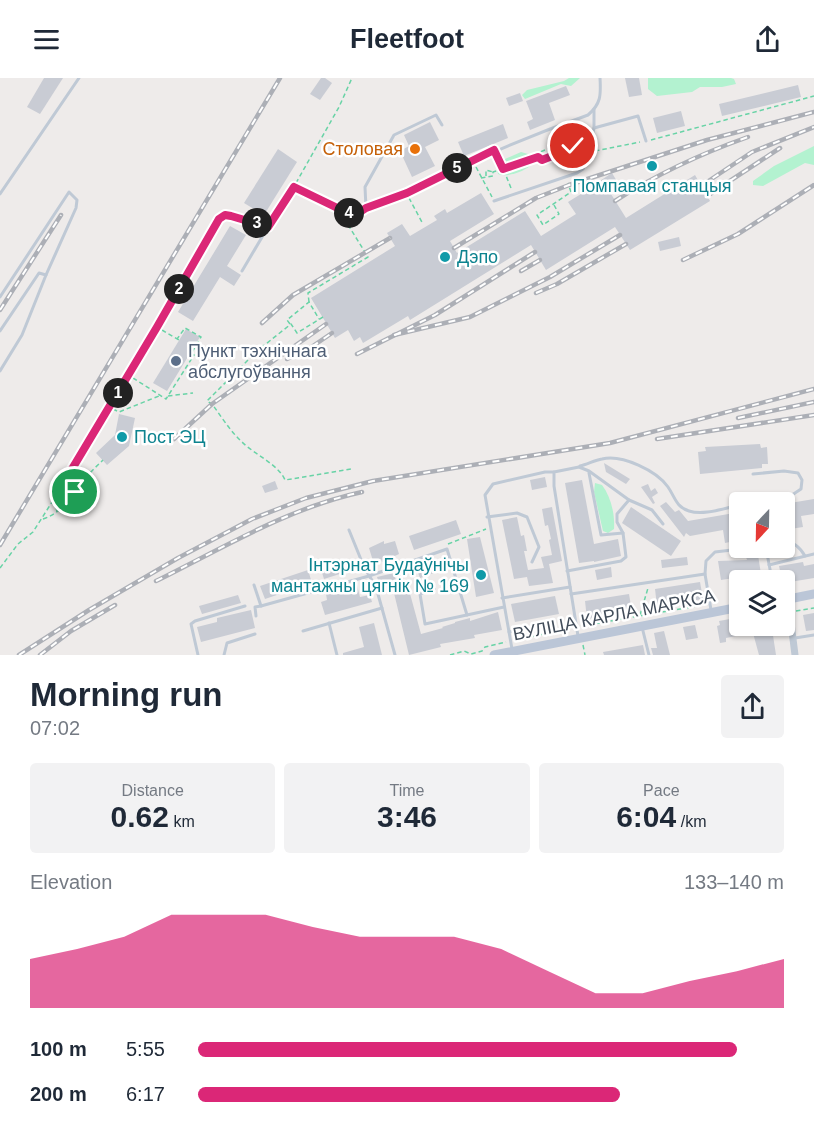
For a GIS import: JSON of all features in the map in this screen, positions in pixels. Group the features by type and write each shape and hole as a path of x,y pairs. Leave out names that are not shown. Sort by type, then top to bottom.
{"main road":[{"path":"795,597 814,594"},
{"name":"ВУЛІЦА КАРЛА МАРКСА","path":"494,655 511,646 580,641 641,621 711,608 729,607"}],"street":[{"path":"793,638 795,655"}],"lane":[{"path":"0,194 79,78"},
{"path":"242,271 294,187 354,216 366,208 407,193 494,150 588,115 598,107 601,95 600,78"},
{"path":"494,201 583,169 594,128 594,109"},
{"path":"366,208 365,187 394,135 436,115 442,125"},
{"path":"594,128 638,116 646,141"},
{"path":"0,297 69,192 77,200 76,208 22,335 0,371"},
{"path":"74,467 219,219 225,215 268,227"},
{"path":"0,331 39,273 46,275"},
{"path":"511,646 487,517 485,495 493,484 579,467 604,458 627,462 647,469 668,488 676,503 689,511 703,512 729,507"},
{"path":"579,467 589,471 629,500 652,510 663,524"},
{"path":"589,471 601,535 623,532"},
{"path":"753,474 784,471 798,473 802,480 801,489 795,493"},
{"path":"554,472 554,486 567,571 580,641"},
{"path":"567,571 621,561 626,557 623,532 617,522 617,514 629,500"},
{"path":"487,517 517,513 526,517 539,547 532,562"},
{"path":"349,530 376,587 395,655"},
{"path":"795,546 801,549 805,556"},
{"path":"256,615 255,608 369,576 447,549 467,615"},
{"path":"711,608 705,574 706,561 715,552 729,550"},
{"path":"769,565 814,554"},
{"path":"767,558 770,570"},
{"path":"571,594 705,574"},
{"path":"254,585 261,606"},
{"path":"502,598 570,587"},
{"path":"434,589 420,594 425,624 504,607"},
{"path":"198,655 191,624 245,606"},
{"path":"303,631 382,608"},
{"path":"641,621 649,655"},
{"path":"329,623 337,655"},
{"path":"509,632 527,628"},
{"path":"224,655 227,643 255,634"},
{"path":"793,638 814,635"}],"path":[{"path":"294,187 339,107 352,78"},
{"path":"588,153 646,141 814,96"},
{"path":"486,177 486,170 494,172 538,157 540,152 568,141 573,146 542,160 538,157"},
{"path":"494,150 514,195"},
{"path":"473,160 494,201"},
{"path":"481,178 493,176 494,172"},
{"path":"554,205 559,214 543,225 537,215 571,192 566,177"},
{"path":"407,193 423,224"},
{"path":"319,319 309,302 308,293 368,257 350,228 354,216"},
{"path":"309,302 287,320 297,333 322,317"},
{"path":"291,324 256,351 207,401 212,404 240,441 272,465 285,480 351,469"},
{"path":"157,327 178,340 185,328 201,337 191,354 194,355 168,396"},
{"path":"129,375 166,399 168,396 194,393"},
{"path":"109,408 120,412 160,395"},
{"path":"41,520 64,507 84,480 103,460"},
{"path":"0,568 18,544 33,532 74,467 84,480"},
{"path":"63,485 75,492"},
{"path":"52,501 64,507"},
{"path":"57,513 58,506"},
{"path":"447,549 447,544 489,527"},
{"path":"641,621 649,582"},
{"path":"450,655 464,651 471,654 482,651 485,647 511,646 576,627 641,621 711,608"},
{"path":"795,612 814,608"},
{"path":"580,641 585,655"}],"green space":[{"path":"569,78 580,78 571,86 561,84 525,99 522,95 527,90"},
{"path":"648,78 731,78 736,84 722,87 700,87 692,92 657,96 648,89"},
{"path":"814,146 814,165 805,163 763,186 753,185 753,181 774,166"},
{"path":"521,152 532,157 532,164 516,173 498,174 496,163"},
{"path":"595,483 602,485 612,506 614,529 608,533 603,531 594,492"}],"building":[{"path":"44,78 63,78 40,114 27,107"},
{"path":"321,78 332,83 320,100 310,94"},
{"path":"625,78 639,78 642,95 629,97"},
{"path":"798,85 801,97 722,116 719,104"},
{"path":"566,86 570,95 549,103 555,120 530,130 527,122 533,119 526,101"},
{"path":"520,93 523,101 509,106 506,98"},
{"path":"681,111 685,126 657,133 653,118"},
{"name":"Столовая","path":"430,122 439,140 425,147 435,166 412,177 400,151 409,146 404,135"},
{"path":"503,124 508,138 464,156 458,142"},
{"path":"278,149 297,162 264,215 244,203"},
{"name":"Дэпо","path":"612,173 621,188 611,194 626,218 695,175 710,201 630,250 615,227 546,270 531,245 410,320 408,316 363,343 360,337 354,341 348,330 335,338 311,298 395,246 387,233 402,224 410,236 437,220 434,216 445,209 447,213 481,193 494,214 450,241 457,253 525,211 541,236 576,214 568,202 589,189 586,184 593,180 595,184"},
{"path":"230,226 246,235 227,266 241,275 234,286 220,277 193,321 178,312"},
{"path":"679,237 681,246 660,251 658,242"},
{"name":"Пункт тэхнічнага абслугоўвання","path":"186,329 200,337 167,391 153,383"},
{"name":"Пост ЭЦ","path":"119,414 135,418 129,446 107,465 96,453 115,435"},
{"path":"760,444 761,448 767,447 768,464 762,464 762,468 700,474 698,452 706,451 705,447"},
{"path":"604,463 630,479 626,484 606,472"},
{"path":"545,477 547,487 532,490 530,480"},
{"path":"582,480 594,544 618,539 621,556 579,563 565,483"},
{"path":"275,481 278,489 265,493 262,486"},
{"path":"648,484 651,491 655,488 658,493 652,497 655,503 653,504 641,487"},
{"path":"814,499 814,514 801,516 803,527 795,528 795,502"},
{"path":"666,502 675,512 679,510 688,521 729,514 729,542 725,543 723,530 690,536 686,533 684,537 660,506"},
{"path":"552,507 562,561 549,564 553,583 529,586 527,577 514,579 502,520 517,517 521,536 524,535 527,551 524,551 528,570 544,568 541,557 552,555 548,525 545,526 542,509"},
{"path":"631,507 681,541 671,556 622,523"},
{"path":"456,520 461,534 414,550 409,536"},
{"path":"480,537 494,593 476,597 467,539"},
{"path":"384,541 384,544 395,541 399,554 382,562 381,559 373,561 369,548"},
{"path":"687,557 688,565 662,568 661,560"},
{"path":"746,558 758,558 760,570 729,570 729,579 721,580 718,561 747,560"},
{"path":"341,559 346,572 324,579 320,566"},
{"path":"439,562 442,570 420,578 417,570"},
{"path":"803,562 804,566 814,564 814,578 795,581 795,570 780,570 779,566"},
{"path":"611,567 612,577 597,580 595,570"},
{"path":"308,570 312,583 265,599 260,586"},
{"path":"394,573 396,581 380,586 377,577"},
{"path":"700,582 703,599 657,606 655,589"},
{"path":"357,585 360,597 370,595 372,602 325,615 321,602 327,600 326,594"},
{"path":"406,585 421,634 455,622 470,618 470,621 498,612 502,630 474,635 475,638 440,644 441,647 409,655 393,589"},
{"path":"629,594 632,612 587,619 585,601"},
{"path":"238,595 241,603 202,614 199,606"},
{"path":"555,596 559,614 515,622 511,604"},
{"path":"251,610 255,628 201,642 197,627 217,622 217,618"},
{"path":"814,613 814,630 806,631 803,615"},
{"path":"729,619 729,636 736,636 726,638 726,642 720,643 717,626 720,625 719,621"},
{"path":"374,623 382,655 343,655 343,653 364,647 359,627"},
{"path":"695,625 698,638 686,640 683,627"},
{"path":"664,631 670,655 653,655 651,648 657,648 654,633"},
{"path":"754,636 773,636 776,655 759,655"},
{"path":"643,645 645,655 604,655 603,652"}],"railway":[{"path":"0,545 280,78"},
{"path":"454,248 536,198 569,185 707,140 814,112"},
{"path":"701,186 752,152 814,127"},
{"path":"615,201 679,165 748,137"},
{"path":"707,196 780,148"},
{"path":"683,260 738,234 814,185"},
{"path":"0,310 61,215"},
{"path":"394,335 470,317 550,277 620,235"},
{"path":"262,323 293,295 390,238"},
{"path":"536,293 557,284 626,244"},
{"path":"357,354 435,315 535,252"},
{"path":"521,271 540,260"},
{"path":"174,439 212,404 326,324"},
{"path":"287,359 310,348 332,333"},
{"path":"19,655 89,610 178,558 252,519 306,498 373,481 610,443 814,389"},
{"path":"738,418 814,402"},
{"path":"657,439 814,415"},
{"path":"156,581 282,518 362,492"},
{"path":"40,655 71,631 115,605"}],"place":[{"name":"Столовая","path":"415,149"},
{"name":"Помпавая станцыя","path":"652,166"},
{"name":"Дэпо","path":"445,257"},
{"name":"Пункт тэхнічнага абслугоўвання","path":"176,361"},
{"name":"Пост ЭЦ","path":"122,437"},
{"name":"Інтэрнат Будаўнічы мантажны цягнік № 169","path":"481,575"}],"route":[{"path":"75,492 84,480 72,469 219,219 225,215 268,227 294,187 354,216 366,208 407,193 494,150 503,169 538,157 542,160 573,146"}]}
